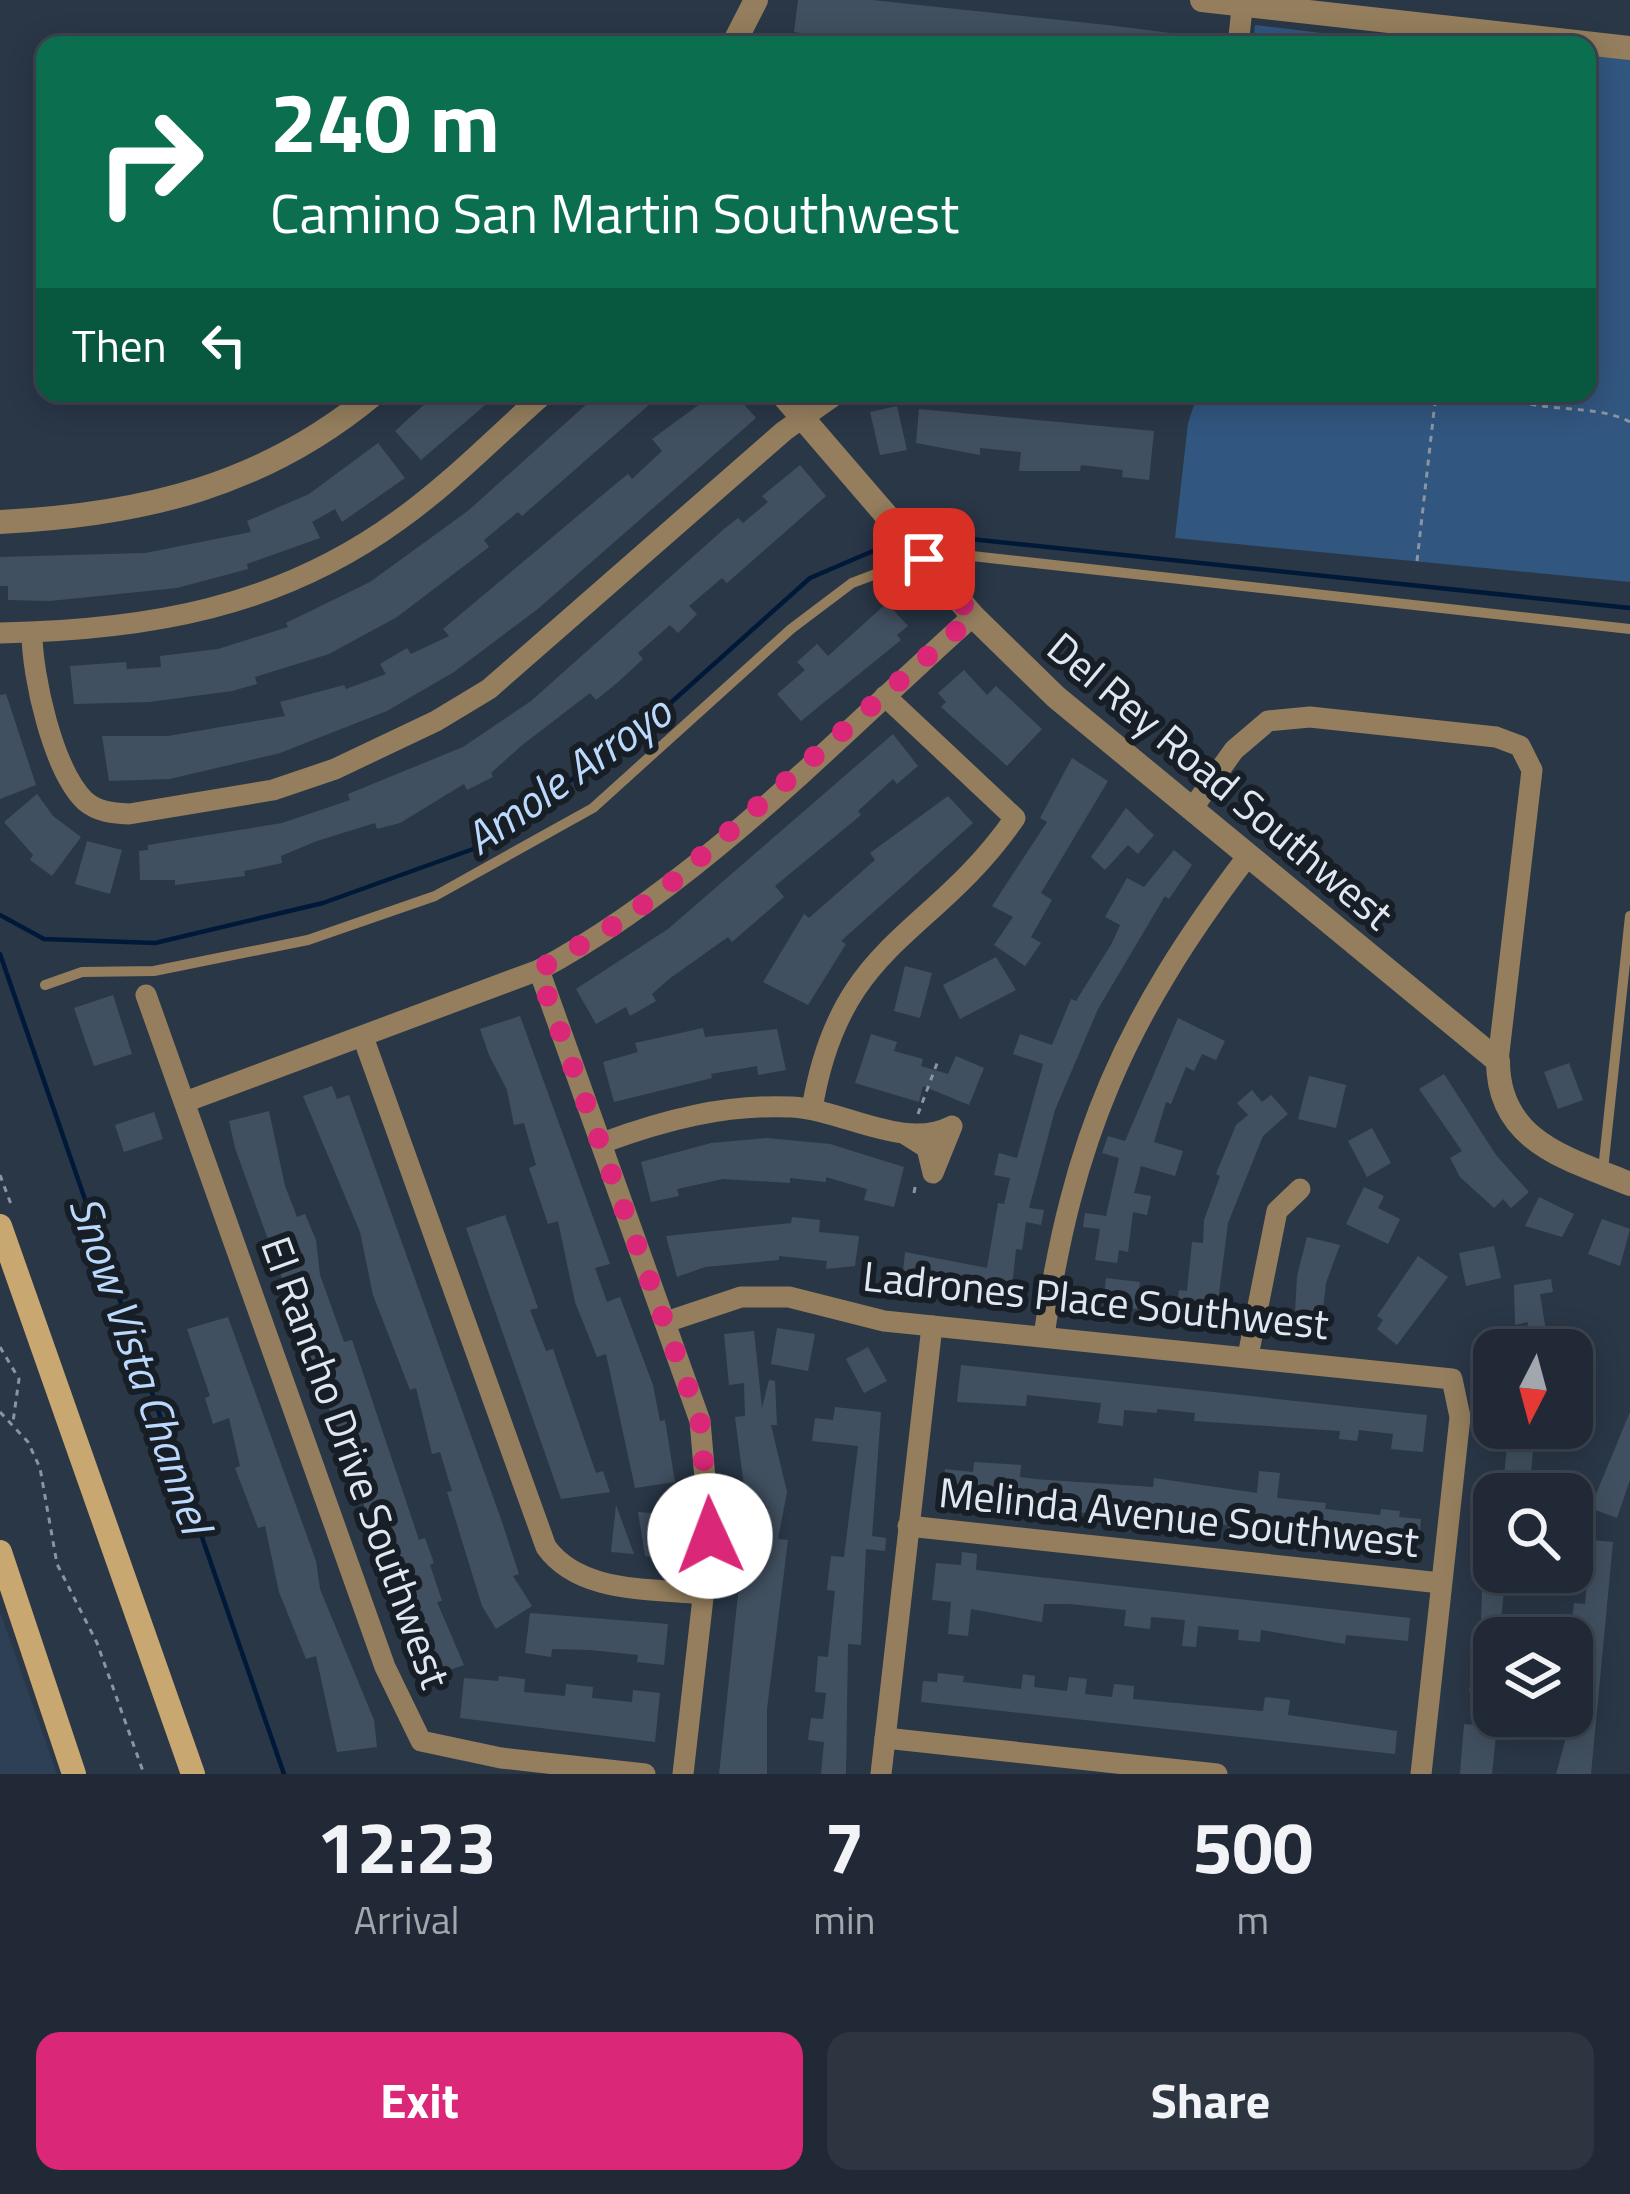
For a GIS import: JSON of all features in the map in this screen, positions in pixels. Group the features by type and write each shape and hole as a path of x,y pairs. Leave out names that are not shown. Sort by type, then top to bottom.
{"main road":[{"path":"7,1219 193,1774"},
{"path":"0,1552 74,1774"}],"street":[{"path":"738,36 756,0"},
{"path":"1202,0 1529,36"},
{"path":"1239,36 1242,2"},
{"path":"1596,44 1630,48"},
{"path":"0,522 93,516 204,492 317,440 364,402"},
{"path":"0,633 168,621 294,584 404,517 535,402"},
{"name":"Del Rey Road Southwest","path":"789,402 973,616 1056,697 1498,1060"},
{"path":"32,633 38,694 73,786 106,813 171,811 273,790 335,770 436,721 489,689 802,416 824,402"},
{"path":"185,1102 538,970 623,920 670,884 973,616"},
{"path":"812,1109 827,1041 861,976 981,861 1015,818 885,696"},
{"path":"1192,809 1251,731 1289,717 1496,737 1520,746 1532,770 1498,1060 1502,1086 1532,1138 1545,1151 1630,1184"},
{"path":"1044,1336 1070,1192 1116,1062 1187,936 1247,857"},
{"path":"538,970 700,1421 710,1536 683,1774"},
{"name":"El Rancho Drive Southwest","path":"146,995 385,1667 421,1741 500,1758 645,1774"},
{"path":"363,1037 546,1547 565,1568 600,1582 703,1594"},
{"path":"602,1143 697,1113 812,1109 910,1128"},
{"path":"1248,1356 1276,1211 1300,1189"},
{"name":"Ladrones Place Southwest","path":"666,1322 741,1297 789,1297 932,1326 1452,1379 1460,1417 1441,1583"},
{"path":"881,1774 932,1326"},
{"name":"Melinda Avenue Southwest","path":"908,1526 1441,1583"},
{"path":"1421,1774 1441,1583"},
{"path":"885,1738 1217,1774"}],"lane":[{"path":"45,986 82,972 154,971 308,940 435,896 593,808 791,629 852,583 923,557 972,556 1630,629"},
{"path":"1602,1173 1630,916"}],"path":[{"path":"1417,561 1435,402"},
{"path":"1518,402 1535,409 1598,412 1630,422"},
{"path":"910,1128 939,1058"},
{"path":"0,1175 7,1219"},
{"path":"0,1347 19,1379 13,1424"},
{"path":"0,1412 13,1424 40,1468 57,1564 97,1642 144,1774"}],"shaded area":[{"path":"1255,25 1346,36 1254,36"},
{"path":"1596,56 1630,59 1630,582 1175,538 1188,423 1195,402 1596,402"},
{"path":"0,1612 57,1774 0,1774"}],"building":[{"path":"798,0 872,0 1195,36 820,36 794,32"},
{"path":"427,402 489,402 421,460 395,431"},
{"path":"589,402 650,404 522,516 518,512 484,540 489,547 397,617 329,654 255,677 257,684 232,691 149,702 74,704 70,666 126,662 127,669 161,667 160,656 218,649 288,627 286,623 370,582 469,510"},
{"path":"703,402 742,402 756,418 539,608 454,672 387,711 280,753 170,779 109,781 102,736 168,736 285,716 280,702 344,685 346,689 386,674 380,664 407,648 411,654 449,636 443,629 662,451 652,439"},
{"path":"897,406 907,450 880,455 870,412"},
{"path":"919,409 1154,431 1149,480 1122,477 1123,470 1081,465 1080,471 1019,471 1021,452 980,448 980,455 916,443"},
{"path":"378,443 405,478 342,522 335,509 312,522 320,538 247,564 248,569 177,588 50,601 8,600 8,586 0,586 0,557 145,553 251,532 247,521 309,494"},
{"path":"800,465 826,496 727,583 722,578 689,606 697,614 678,633 670,625 638,653 643,659 617,683 596,700 590,693 521,746 491,773 493,777 467,790 464,784 400,823 377,829 375,823 317,841 281,856 282,863 244,871 245,876 175,885 175,880 140,880 139,851 148,850 148,845 282,823 350,800 348,794 463,747 531,701 724,529 738,518 743,523 768,502 762,496"},
{"path":"887,603 908,626 897,635 901,640 801,721 777,694 805,670 797,662 817,644 828,656"},
{"path":"964,670 987,695 996,686 1042,729 1007,766 941,707 946,702 938,693"},
{"path":"6,694 36,785 0,799 0,695"},
{"path":"893,734 918,766 897,784 893,779 858,811 861,815 775,886 784,897 732,942 728,937 669,979 652,994 656,1001 630,1016 626,1007 596,1024 576,989 668,929"},
{"path":"1072,758 1108,781 1041,893 1052,900 1031,937 1041,943 1025,966 994,945 1013,917 992,906 1047,822 1040,818"},
{"path":"37,794 53,816 81,837 52,876 30,860 33,855 4,822"},
{"path":"948,796 973,823 841,941 846,944 808,1005 763,982 804,914 809,918 875,860 870,853"},
{"path":"1126,808 1154,835 1138,854 1128,845 1105,870 1091,857"},
{"path":"87,841 122,850 110,894 75,884"},
{"path":"1174,850 1192,865 1169,899 1165,896 1098,1009 1055,1110 1029,1208 1044,1210 1041,1225 1026,1222 1022,1250 1016,1249 1011,1297 902,1282 905,1252 987,1268 998,1203 1004,1204 1010,1178 994,1175 999,1153 1017,1158 1043,1064 1013,1054 1020,1034 1052,1045 1071,999 1076,1001 1112,943 1120,925 1105,917 1127,878 1144,887"},
{"path":"996,957 1016,990 960,1019 943,985"},
{"path":"905,966 932,973 920,1018 894,1011"},
{"path":"113,995 132,1054 94,1066 74,1008"},
{"path":"520,1016 610,1264 595,1268 607,1302 620,1297 653,1385 660,1421 665,1420 675,1482 635,1488 606,1354 597,1357 575,1302 558,1221 548,1224 529,1168 536,1165 524,1123 514,1125 507,1090 480,1029"},
{"path":"1178,1018 1225,1041 1216,1060 1202,1054 1194,1071 1186,1067 1171,1104 1166,1102 1154,1142 1183,1151 1175,1176 1141,1166 1134,1193 1151,1196 1147,1215 1133,1212 1128,1252 1119,1250 1117,1263 1095,1260 1100,1229 1083,1227 1085,1213 1106,1216 1119,1158 1102,1153 1108,1136 1125,1141"},
{"path":"703,1028 705,1037 777,1029 786,1070 758,1075 757,1066 711,1074 712,1078 614,1102 603,1062 638,1052 635,1043"},
{"path":"871,1034 897,1042 894,1051 923,1059 921,1066 948,1074 956,1056 984,1068 969,1105 923,1086 919,1102 855,1083"},
{"path":"1569,1063 1583,1100 1558,1109 1544,1072"},
{"path":"1444,1074 1496,1155 1529,1192 1511,1208 1503,1199 1494,1208 1460,1177 1450,1158 1462,1151 1419,1089"},
{"path":"1309,1076 1346,1085 1336,1128 1298,1119"},
{"path":"332,1086 337,1099 349,1095 501,1519 519,1574 513,1576 532,1606 496,1629 482,1606 447,1492 452,1491 440,1452 432,1454 416,1388 410,1390 373,1295 360,1232 303,1096"},
{"path":"1252,1090 1262,1102 1271,1095 1288,1114 1263,1136 1228,1223 1216,1317 1176,1312 1179,1290 1187,1291 1192,1242 1203,1243 1204,1220 1220,1176 1216,1174 1236,1125 1248,1115 1237,1103"},
{"path":"269,1111 285,1186 297,1217 305,1214 316,1240 320,1275 344,1342 352,1340 419,1540 425,1538 434,1563 430,1565 442,1601 437,1602 464,1665 426,1678 235,1148 229,1121"},
{"path":"154,1112 163,1139 124,1152 115,1125"},
{"path":"1372,1128 1391,1163 1367,1177 1348,1141"},
{"path":"767,1138 830,1144 904,1167 894,1207 864,1200 867,1189 826,1177 826,1182 790,1178 790,1183 723,1179 677,1189 679,1196 651,1202 641,1162 711,1143"},
{"path":"1364,1187 1384,1196 1378,1208 1400,1219 1388,1244 1346,1224"},
{"path":"1539,1197 1574,1214 1562,1237 1525,1226"},
{"path":"505,1215 538,1308 530,1310 546,1351 553,1349 596,1473 603,1471 610,1492 561,1499 466,1228"},
{"path":"792,1217 820,1220 819,1232 859,1236 855,1266 826,1269 827,1261 779,1256 779,1260 705,1267 677,1277 666,1236 791,1223"},
{"path":"1602,1219 1630,1229 1620,1266 1588,1254"},
{"path":"1307,1237 1340,1245 1326,1283 1320,1335 1294,1332 1297,1276"},
{"path":"1494,1246 1501,1278 1466,1286 1459,1253"},
{"path":"1418,1256 1448,1277 1397,1345 1377,1329 1383,1320 1377,1316"},
{"path":"1106,1278 1140,1282 1137,1309 1103,1306"},
{"path":"1551,1279 1553,1292 1540,1294 1546,1329 1527,1329 1528,1322 1515,1325 1514,1285"},
{"path":"228,1317 316,1561 320,1589 374,1720 377,1747 337,1752 316,1656 306,1659 279,1592 265,1526 258,1528 235,1468 240,1466 229,1418 213,1424 205,1398 210,1396 187,1329"},
{"path":"777,1328 815,1334 808,1371 771,1364"},
{"path":"754,1331 762,1408 769,1380 775,1381 777,1425 771,1425 787,1492 778,1539 788,1540 767,1709 767,1774 719,1774 747,1510 735,1417 745,1416 744,1383 729,1385 724,1334"},
{"path":"868,1347 887,1381 864,1393 846,1359"},
{"path":"961,1365 1427,1415 1423,1452 1391,1449 1393,1434 1359,1430 1357,1441 1339,1439 1340,1431 1194,1421 1195,1413 1157,1409 1157,1413 1124,1410 1123,1426 1098,1423 1101,1403 1027,1395 1026,1406 957,1402"},
{"path":"835,1407 881,1412 872,1536 886,1538 885,1551 866,1549 861,1645 848,1644 846,1774 821,1774 824,1742 808,1740 811,1718 823,1719 826,1693 815,1692 818,1656 828,1657 835,1591 827,1590 831,1556 844,1557 858,1446 812,1441 815,1418 833,1420"},
{"path":"1630,1412 1630,1480 1617,1518 1593,1509"},
{"path":"1507,1449 1533,1449 1531,1473 1504,1473"},
{"path":"974,1462 1021,1465 1020,1477 1034,1479 1153,1487 1154,1478 1257,1493 1259,1471 1280,1473 1277,1498 1380,1515 1381,1509 1400,1511 1399,1517 1421,1519 1419,1544 1252,1527 1251,1540 1227,1538 1229,1525 1086,1513 943,1492 945,1469 973,1472"},
{"path":"616,1505 634,1554 611,1552"},
{"path":"638,1512 678,1515 675,1547 661,1545 660,1558 645,1556"},
{"path":"1593,1540 1613,1542 1591,1774 1556,1774 1566,1737 1593,1737 1593,1617 1572,1617 1574,1603 1585,1604 1586,1593 1593,1593"},
{"path":"962,1552 977,1554 976,1570 1410,1618 1408,1641 1346,1635 1345,1644 1261,1630 1260,1642 1238,1640 1239,1630 1198,1626 1196,1647 1182,1646 1185,1620 1151,1617 1150,1629 1124,1626 1126,1610 1070,1604 1044,1604 1042,1622 971,1609 968,1636 948,1634 951,1602 932,1600 936,1563 961,1565"},
{"path":"1482,1593 1504,1593 1501,1617 1481,1617"},
{"path":"530,1613 668,1624 664,1665 637,1662 638,1655 590,1650 552,1649 551,1657 525,1653"},
{"path":"938,1673 964,1676 963,1682 1021,1689 1023,1674 1035,1676 1034,1687 1067,1691 1069,1677 1087,1679 1085,1694 1112,1697 1114,1684 1134,1686 1133,1699 1263,1711 1265,1697 1290,1700 1288,1715 1397,1731 1395,1754 921,1702 923,1681 937,1682"},
{"path":"499,1676 525,1679 524,1692 565,1696 566,1684 593,1687 592,1698 632,1702 633,1690 660,1693 655,1742 460,1718 464,1678 498,1681"},
{"path":"1464,1724 1473,1725 1473,1737 1496,1737 1492,1774 1460,1774"}],"waterway":[{"name":"Amole Arroyo","path":"932,535 1630,608"},
{"name":"Amole Arroyo","path":"0,915 44,939 155,943 323,903 476,848 638,732 810,578 887,545"},
{"name":"Snow Vista Channel","path":"0,954 284,1774"}],"route":[{"path":"710,1536 700,1421 538,970 577,950 670,884 973,616 924,559"}]}
